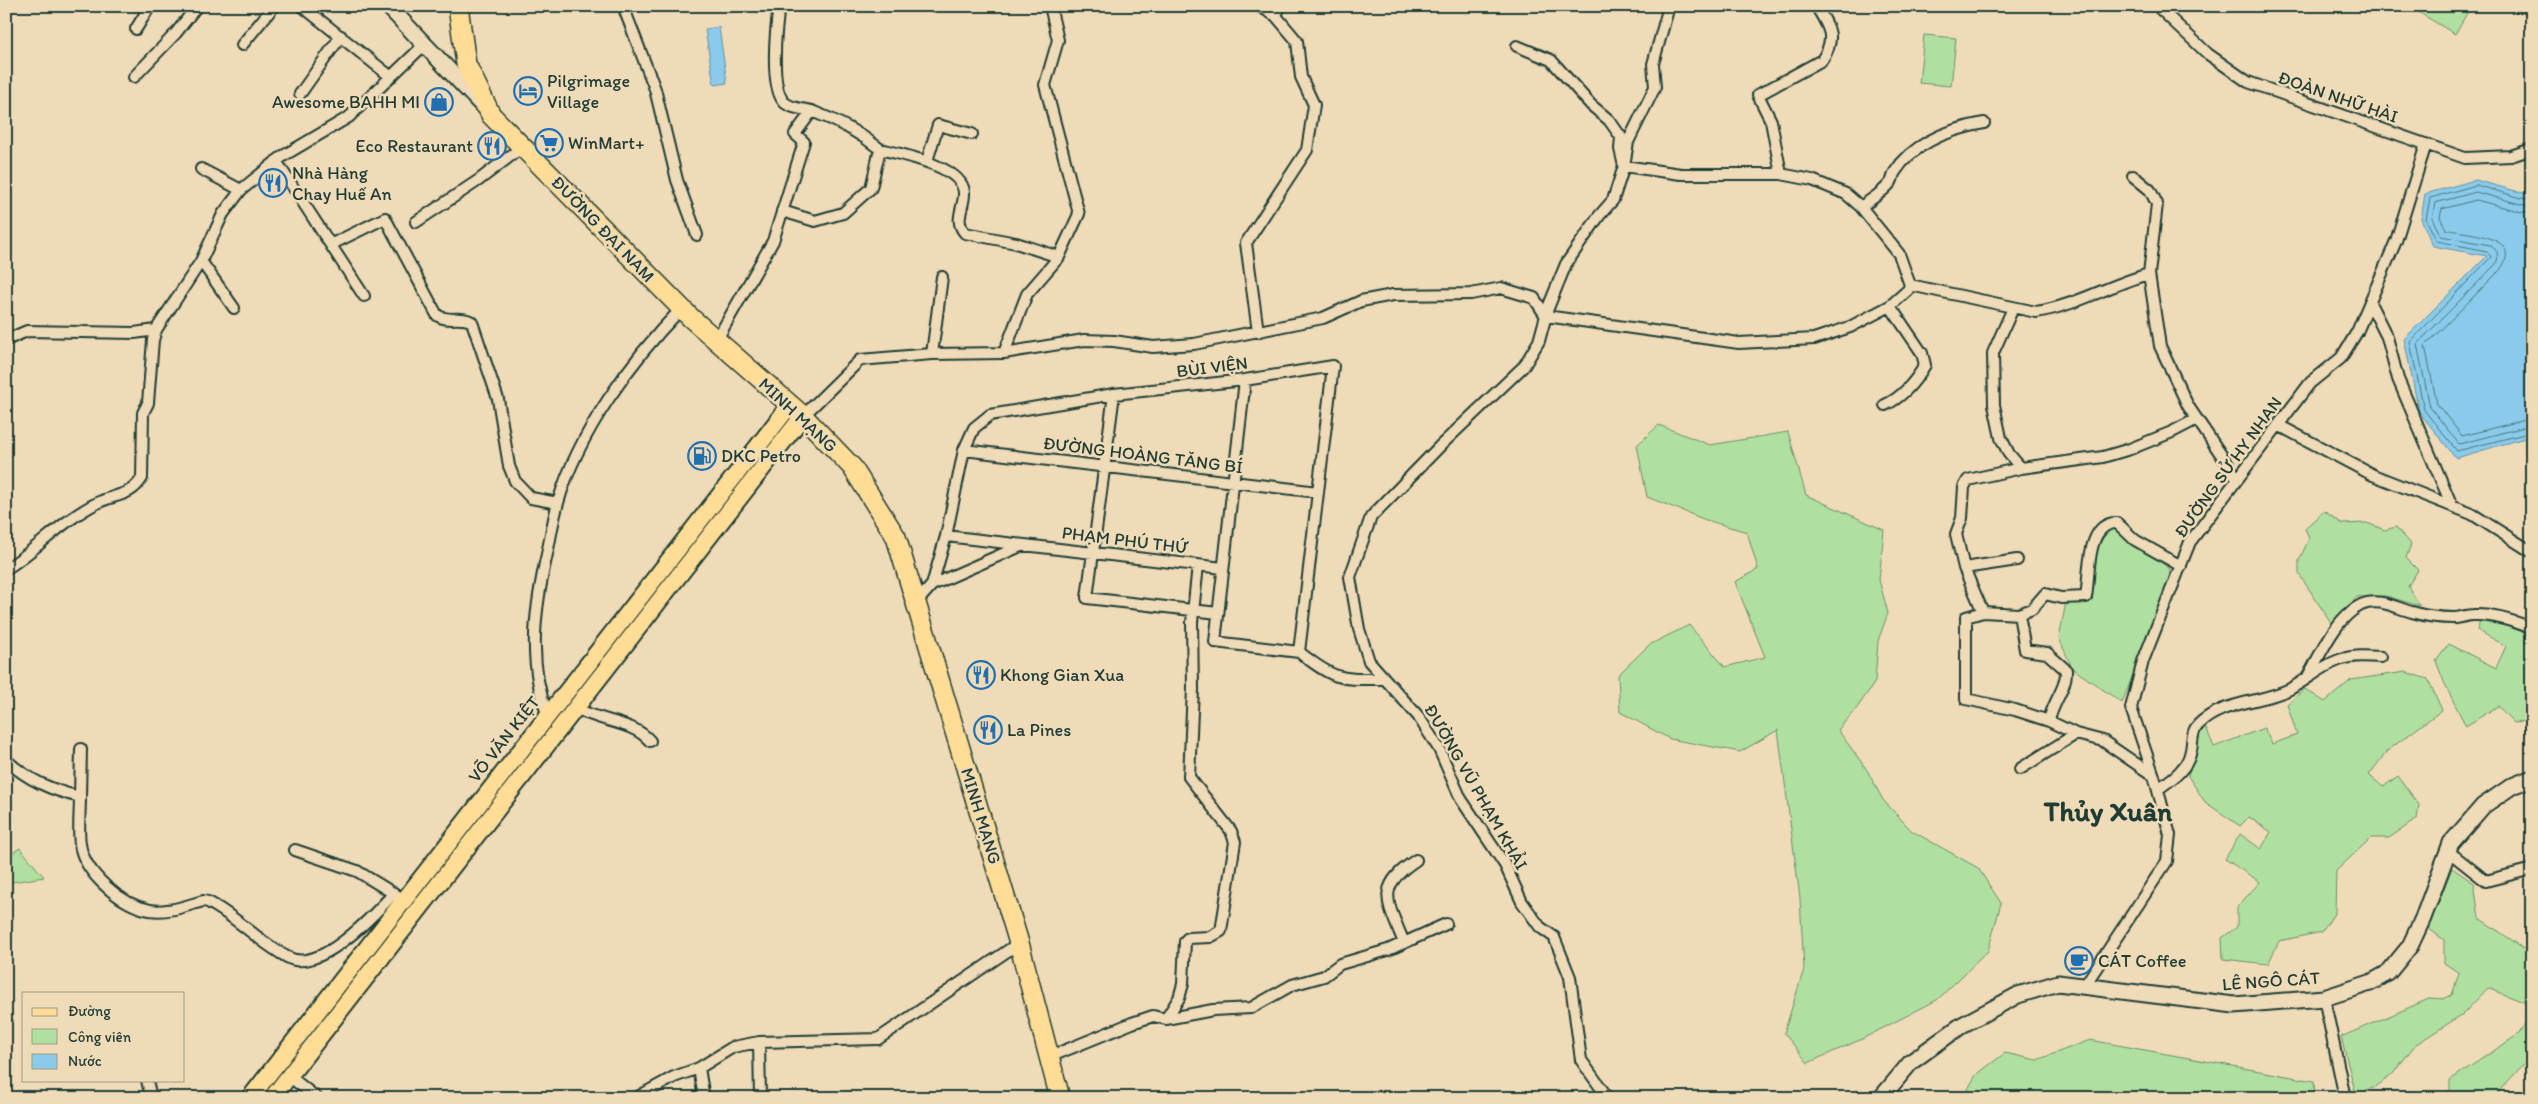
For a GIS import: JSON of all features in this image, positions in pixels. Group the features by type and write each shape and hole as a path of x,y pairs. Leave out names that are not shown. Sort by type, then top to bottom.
{"highway":[{"path":"458,6 466,64 491,115"},
{"name":"ĐƯỜNG ĐẠI NAM","path":"491,115 681,309 716,341"},
{"name":"MINH MẠNG","path":"716,341 797,411 852,467 896,537 1019,943 1060,1098"}],"main road":[{"name":"VÕ VĂN KIỆT","path":"250,1098 328,998 399,897 548,716 612,634 797,411"},
{"path":"272,1098 625,645 797,411"},
{"path":"612,634 625,645"},
{"path":"328,998 341,1009"}],"street":[{"path":"136,29 150,6"},
{"path":"134,77 176,33 197,6"},
{"path":"242,46 274,6"},
{"path":"302,6 390,76"},
{"name":"ĐƯỜNG ĐẠI NAM","path":"388,6 491,115"},
{"path":"623,6 655,89 677,180 697,235"},
{"path":"779,6 774,63 781,98 786,104 796,109 812,111 864,137 880,149 927,161 953,175 960,182 964,191 959,219 965,233 1016,243 1059,257"},
{"path":"1004,353 1027,294 1059,257 1079,214 1045,85 1058,40 1050,6"},
{"path":"1258,332 1246,243 1307,150 1314,105 1301,77 1297,41 1278,11 1259,6"},
{"name":"ĐƯỜNG VŨ PHẠM KHẢI","path":"1608,1098 1580,1060 1570,976 1554,937 1540,927 1530,915 1505,865 1461,799 1439,749 1418,716 1369,661 1360,629 1350,577 1371,517 1441,445 1524,366 1539,341 1546,316 1566,264 1599,216 1613,200 1624,166 1628,142 1655,87 1653,64 1669,6"},
{"path":"1781,174 1771,121 1758,95 1822,60 1832,40 1827,24 1816,6"},
{"name":"ĐOÀN NHỮ HÀI","path":"2157,6 2208,54 2248,82 2465,158 2510,156 2532,149"},
{"path":"300,94 340,36"},
{"path":"6,568 95,503 129,492 138,486 142,478 143,413 148,403 153,340 156,330 201,261 223,214 241,190 276,161 349,117 425,44"},
{"path":"797,411 860,360 932,354 1004,353 1084,340 1114,341 1152,348 1194,344 1323,318 1361,301 1393,294 1471,294 1501,288 1534,298 1546,316 1739,344 1814,338 1850,327 1890,306 1908,290 1910,285 1899,254 1861,207 1846,194 1812,180 1781,174 1681,174 1624,166 1620,149 1621,137 1610,120 1590,105 1551,60 1517,46"},
{"path":"716,341 773,241 804,142 795,134 812,111"},
{"path":"1861,207 1890,183 1895,172 1908,156 1930,141 1957,128 1984,123"},
{"path":"927,161 938,125 972,134"},
{"name":"ĐƯỜNG SỬ HY NHAN","path":"2085,985 2167,861 2170,835 2158,789 2131,708 2143,660 2190,542 2310,383 2341,358 2358,332 2396,241 2426,144"},
{"path":"416,222 479,180 522,147"},
{"path":"782,212 815,221 843,213 871,188 880,149"},
{"path":"276,161 332,244 364,296"},
{"path":"200,169 241,190"},
{"path":"2133,176 2150,190 2157,204 2149,274 2160,346 2197,419 2237,478"},
{"path":"332,244 385,218 437,315 441,318 468,319 472,322 498,400 509,466 515,481 531,498 558,503"},
{"path":"201,261 234,308"},
{"path":"1910,285 2036,312 2053,310 2122,281 2149,274"},
{"path":"932,354 942,277"},
{"path":"2370,302 2387,338 2398,379 2452,506"},
{"path":"1885,405 1898,399 1918,378 1925,365 1922,353 1890,306"},
{"path":"2013,308 1993,353 1994,406 2000,438 2009,454 2021,468"},
{"path":"548,716 536,679 534,628 538,593 558,503 577,457 605,406 644,350 681,309"},
{"path":"6,340 28,332 134,332 156,330"},
{"name":"BÙI VIỆN","path":"932,585 946,536 964,450 974,428 990,415 1114,394 1244,380 1333,366 1299,652"},
{"path":"1244,380 1215,642 1299,652 1323,672 1338,678 1385,679"},
{"path":"1114,394 1088,598 1218,612"},
{"path":"1983,612 1964,568 1956,534 1962,518 1966,482 1968,480 2021,468 2103,457 2130,449 2172,432 2197,419"},
{"path":"2278,425 2373,475 2487,522 2532,552"},
{"name":"ĐƯỜNG HOÀNG TĂNG BÍ","path":"964,450 1318,492"},
{"path":"2154,776 2103,741 2076,734 2049,721 2015,710 1966,699 1966,617 1983,612 2019,614 2032,609 2045,594 2061,598 2086,597 2090,556 2096,538 2106,526 2113,522 2117,523 2135,540 2181,566"},
{"name":"PHẠM PHÚ THỨ","path":"946,536 1223,568"},
{"path":"916,603 932,585 1024,545"},
{"path":"1964,568 2017,560"},
{"path":"1166,1019 1178,998 1183,984 1185,941 1188,938 1210,937 1221,931 1235,842 1231,831 1189,777 1193,689 1193,610 1198,565"},
{"path":"2307,679 2330,637 2353,610 2370,602 2389,604 2412,612 2436,616 2491,616 2532,628"},
{"path":"2019,614 2026,650 2047,652 2066,670 2065,682 2054,703 2049,721"},
{"path":"2158,789 2179,774 2185,766 2191,751 2194,731 2208,717 2244,703 2288,690 2339,660 2358,656 2381,657"},
{"path":"576,708 585,713 640,731 650,741"},
{"path":"2020,768 2076,734"},
{"path":"81,749 80,844 83,853 98,878 121,897 135,905 156,910 178,909 202,901 208,902 275,950 294,960 312,957 342,943 399,897 357,871 295,850"},
{"path":"6,760 20,773 36,782 53,790 80,797"},
{"name":"LÊ NGÔ CÁT","path":"1881,1098 1911,1062 1962,1025 2018,995 2058,983 2234,1005 2324,998 2370,983 2388,972 2410,946 2451,843 2483,806 2512,786 2532,778"},
{"path":"2448,852 2486,881 2532,869"},
{"path":"1404,943 1391,906 1388,891 1397,874 1416,860"},
{"path":"1049,1056 1141,1019 1153,1016 1166,1019 1212,1010 1251,1008 1292,985 1324,976 1340,964 1388,950 1446,924"},
{"path":"636,1098 674,1077 699,1068 733,1048 759,1042 878,1039 1019,943"},
{"path":"2324,998 2345,1098"},
{"path":"759,1042 760,1098"},
{"path":"699,1068 704,1098"},
{"path":"289,1076 317,1098"},
{"path":"147,1082 151,1098"}],"green space":[{"path":"2408,6 2471,6 2455,34"},
{"path":"1924,35 1956,38 1951,86 1919,83"},
{"path":"1659,425 1710,445 1788,432 1806,495 1884,530 1879,580 1888,613 1878,641 1875,682 1857,708 1838,730 1867,770 1883,800 1912,831 1978,868 2001,903 1988,951 1937,1000 1862,1039 1808,1063 1784,1033 1804,969 1800,898 1778,730 1740,752 1670,739 1620,712 1618,675 1649,645 1689,625 1725,667 1765,657 1735,582 1758,569 1747,532 1706,520 1647,497 1637,445"},
{"path":"2324,511 2343,524 2367,523 2385,530 2396,527 2411,544 2406,558 2418,570 2408,586 2420,606 2386,596 2357,597 2332,624 2299,574 2299,560 2309,539 2305,528"},
{"path":"2114,527 2170,569 2168,586 2122,703 2072,668 2059,638 2066,602 2090,600 2093,590 2096,554 2105,536"},
{"path":"2480,622 2502,624 2532,636 2532,718 2514,723 2498,706 2466,726 2446,687 2436,661 2449,644 2496,668 2506,646 2477,630"},
{"path":"2405,672 2428,679 2442,710 2387,751 2369,775 2383,787 2398,776 2419,805 2417,819 2389,838 2371,838 2336,871 2335,912 2322,932 2279,941 2268,964 2223,959 2222,938 2237,927 2237,907 2260,882 2225,859 2240,834 2261,849 2271,832 2249,817 2240,826 2205,802 2188,776 2198,736 2205,726 2214,747 2264,728 2272,744 2297,735 2287,704 2305,689 2325,702 2351,680"},
{"path":"20,848 44,877 6,883 6,857"},
{"path":"2452,868 2474,883 2479,918 2522,947 2532,951 2532,1062 2525,1063 2499,1091 2496,1098 2450,1098 2450,1080 2519,1034 2528,1018 2526,1003 2488,988 2463,1014 2415,1045 2392,1075 2374,1088 2367,1089 2365,1097 2357,1098 2341,1037 2431,998 2443,999 2452,995 2459,973 2444,963 2444,940 2428,928"},
{"path":"2090,1040 2314,1081 2315,1098 1963,1098 1976,1075 2005,1053 2037,1060"}],"water":[{"path":"719,27 727,83 714,85 705,29"},
{"path":"2475,180 2527,194 2532,192 2532,436 2456,458 2419,412 2404,339 2487,256 2433,246 2421,219 2425,194"}],"place":[{"name":"Pilgrimage Village","path":"528,91"},
{"name":"Awesome BAHH MI","path":"439,102"},
{"name":"WinMart+","path":"549,143"},
{"name":"Eco Restaurant","path":"492,146"},
{"name":"Nhà Hàng Chay Huế An","path":"273,183"},
{"name":"DKC Petro","path":"702,456"},
{"name":"Khong Gian Xua","path":"981,675"},
{"name":"La Pines","path":"988,730"},
{"name":"CÁT Coffee","path":"2079,961"}],"district":[{"name":"Thủy Xuân","path":"2108,811"}]}
